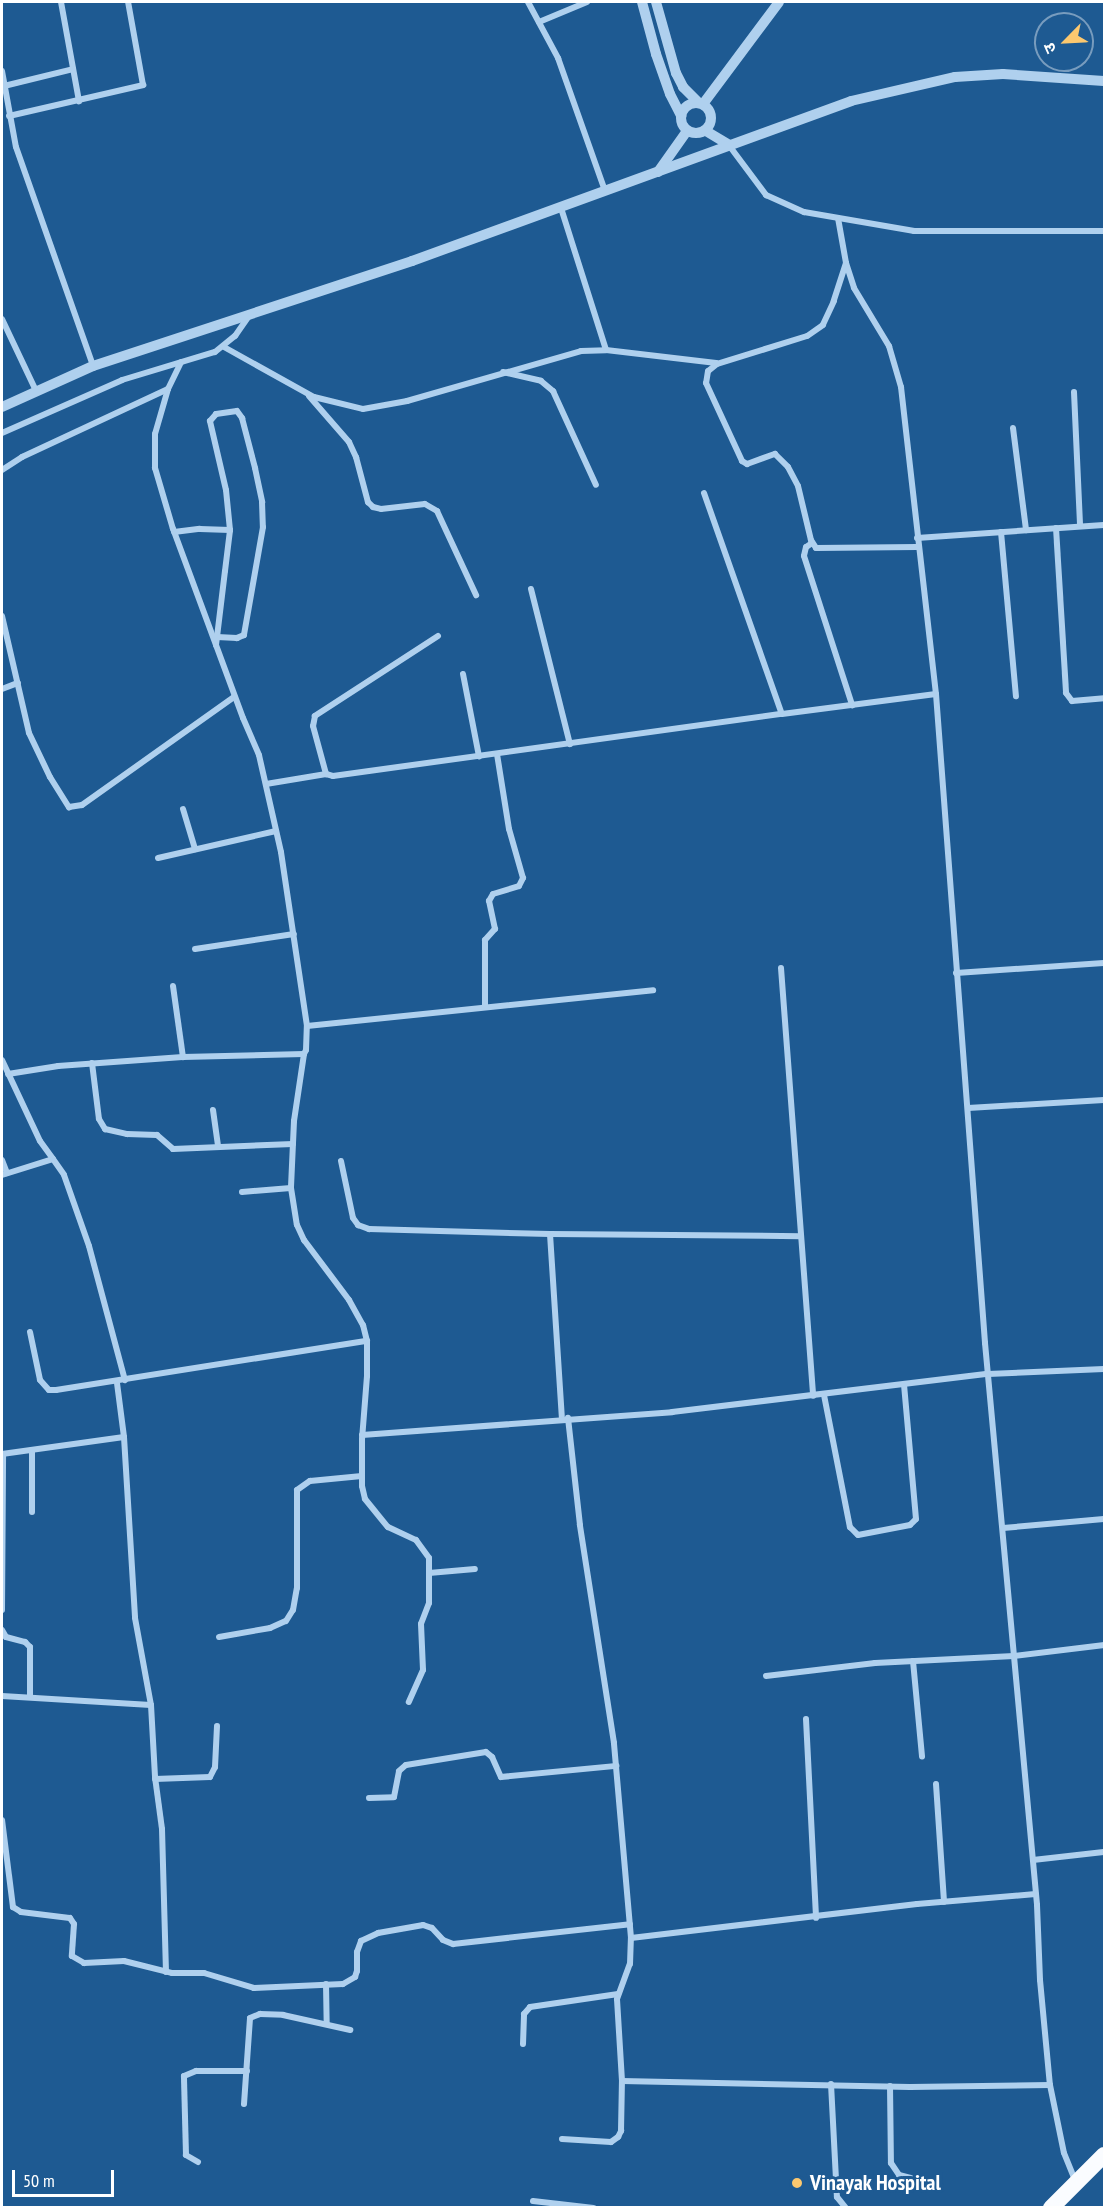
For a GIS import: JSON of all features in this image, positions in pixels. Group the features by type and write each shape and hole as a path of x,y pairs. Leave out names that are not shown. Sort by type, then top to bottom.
{"highway":[{"path":"1051,2208 1104,2155"}],"street":[{"path":"61,2 80,101"},
{"path":"9,116 143,85 128,2"},
{"path":"528,2 558,58 605,191"},
{"path":"539,22 587,2"},
{"path":"642,2 659,64 681,116"},
{"path":"656,2 676,74 683,87 711,113 712,119 705,131"},
{"path":"779,2 701,104 684,108 681,116 681,123 687,131 693,134 705,131 728,144 766,195 804,212 914,231 1104,231"},
{"path":"4,86 73,69"},
{"path":"2,71 9,116 23,168 93,366"},
{"path":"2,407 93,366 412,261 851,101 955,77 1003,74 1104,81"},
{"path":"658,172 687,131"},
{"path":"561,208 606,351"},
{"path":"838,218 846,263 854,288 889,346 899,375 917,547 936,694 988,1374 1036,1894 1040,1980 1050,2085 1064,2153 1076,2183"},
{"path":"846,263 827,317 814,332 717,364 708,371 706,383 740,457 746,464 775,454 782,459 798,486 812,543 821,549 917,547"},
{"path":"2,433 123,380 224,347 251,313"},
{"path":"2,319 36,391"},
{"path":"224,347 306,393 345,407 363,409 407,401 569,352 606,351 717,364"},
{"path":"181,362 168,389 155,434 153,451 159,488 174,532 234,697 259,754 276,831 307,1026 296,1096 293,1144 291,1188 297,1226 304,1240 349,1300 363,1325 367,1341 368,1376 362,1435 362,1476 365,1499 370,1508 388,1527 420,1544 429,1558 429,1603 422,1621 423,1670 409,1702"},
{"path":"502,372 541,381 553,391 596,485"},
{"path":"2,470 22,457 168,389"},
{"path":"1074,392 1080,526"},
{"path":"306,393 349,442 356,457 368,502 373,507 381,509 425,504 437,511 476,595"},
{"path":"216,647 217,637 230,530 226,490 210,421 216,414 237,411 242,418 255,468 262,502 263,527 244,635 237,638 217,637"},
{"path":"1013,428 1026,530"},
{"path":"704,493 782,714"},
{"path":"917,538 1104,525"},
{"path":"1056,528 1066,693 1072,700 1104,698"},
{"path":"174,532 200,529 230,530"},
{"path":"1001,532 1016,696"},
{"path":"812,543 806,547 804,556 852,705"},
{"path":"531,590 570,744"},
{"path":"2,616 35,748 65,804 75,808 234,697"},
{"path":"326,774 313,726 315,716 438,636"},
{"path":"463,674 479,756"},
{"path":"2,688 18,683"},
{"path":"266,784 326,774 333,777 936,694"},
{"path":"485,1007 484,940 495,928 491,896 519,886 524,878 509,829 497,754"},
{"path":"183,809 195,849"},
{"path":"158,858 276,831"},
{"path":"195,949 294,934"},
{"path":"956,973 1104,963"},
{"path":"781,968 813,1396"},
{"path":"173,986 183,1057"},
{"path":"307,1026 652,990"},
{"path":"8,1074 92,1063 183,1057 304,1054"},
{"path":"2,1060 40,1141 70,1187 125,1380"},
{"path":"92,1063 99,1119 105,1129 127,1134 157,1135 173,1149 293,1144"},
{"path":"968,1108 1104,1100"},
{"path":"213,1110 218,1147"},
{"path":"2,1160 4,1174 53,1159"},
{"path":"341,1161 353,1218 363,1228 550,1234 801,1236"},
{"path":"242,1192 291,1188"},
{"path":"550,1234 565,1418 616,1766 631,1938 630,1964 618,1994 616,2008 622,2081 621,2131 615,2140 561,2139"},
{"path":"30,1332 40,1380 49,1390 117,1383 367,1341"},
{"path":"362,1435 565,1418 672,1412 988,1374 1104,1368"},
{"path":"117,1383 124,1437 135,1618 151,1705 155,1779 162,1829 166,1972"},
{"path":"824,1395 850,1527 858,1535 910,1525 916,1519 904,1385"},
{"path":"2,1610 2,1454 124,1437"},
{"path":"32,1450 32,1512"},
{"path":"219,1637 270,1628 286,1621 293,1610 297,1588 297,1490 310,1481 362,1476"},
{"path":"1003,1528 1104,1519"},
{"path":"429,1573 475,1569"},
{"path":"2,1630 6,1637 25,1642 30,1647 30,1697"},
{"path":"766,1676 913,1661 1014,1656 1104,1645"},
{"path":"913,1661 922,1757"},
{"path":"2,1696 151,1705"},
{"path":"806,1719 816,1918"},
{"path":"155,1779 210,1777 215,1767 218,1726"},
{"path":"369,1798 394,1797 399,1771 406,1765 486,1752 492,1757 501,1776 616,1766"},
{"path":"936,1784 944,1902"},
{"path":"2,1820 12,1903 16,1910 70,1918 74,1924 72,1956 79,1962 115,1960 166,1972 204,1973 262,1988 343,1984 355,1977 358,1946 369,1936 378,1933 423,1925 432,1928 448,1943 453,1944 630,1924"},
{"path":"1033,1860 1104,1852"},
{"path":"631,1938 944,1902 1036,1894"},
{"path":"326,1984 327,2023"},
{"path":"523,2044 524,2014 530,2007 618,1994"},
{"path":"244,2104 250,2018 260,2014 283,2015 327,2023 350,2030"},
{"path":"198,2162 186,2155 184,2076 196,2071 247,2071"},
{"path":"622,2081 890,2086 1050,2085"},
{"path":"831,2084 837,2197 846,2208"},
{"path":"890,2086 891,2163 899,2175 911,2178"},
{"path":"533,2201 594,2208"}],"place":[{"name":"Vinayak Hospital","path":"797,2183"}]}
